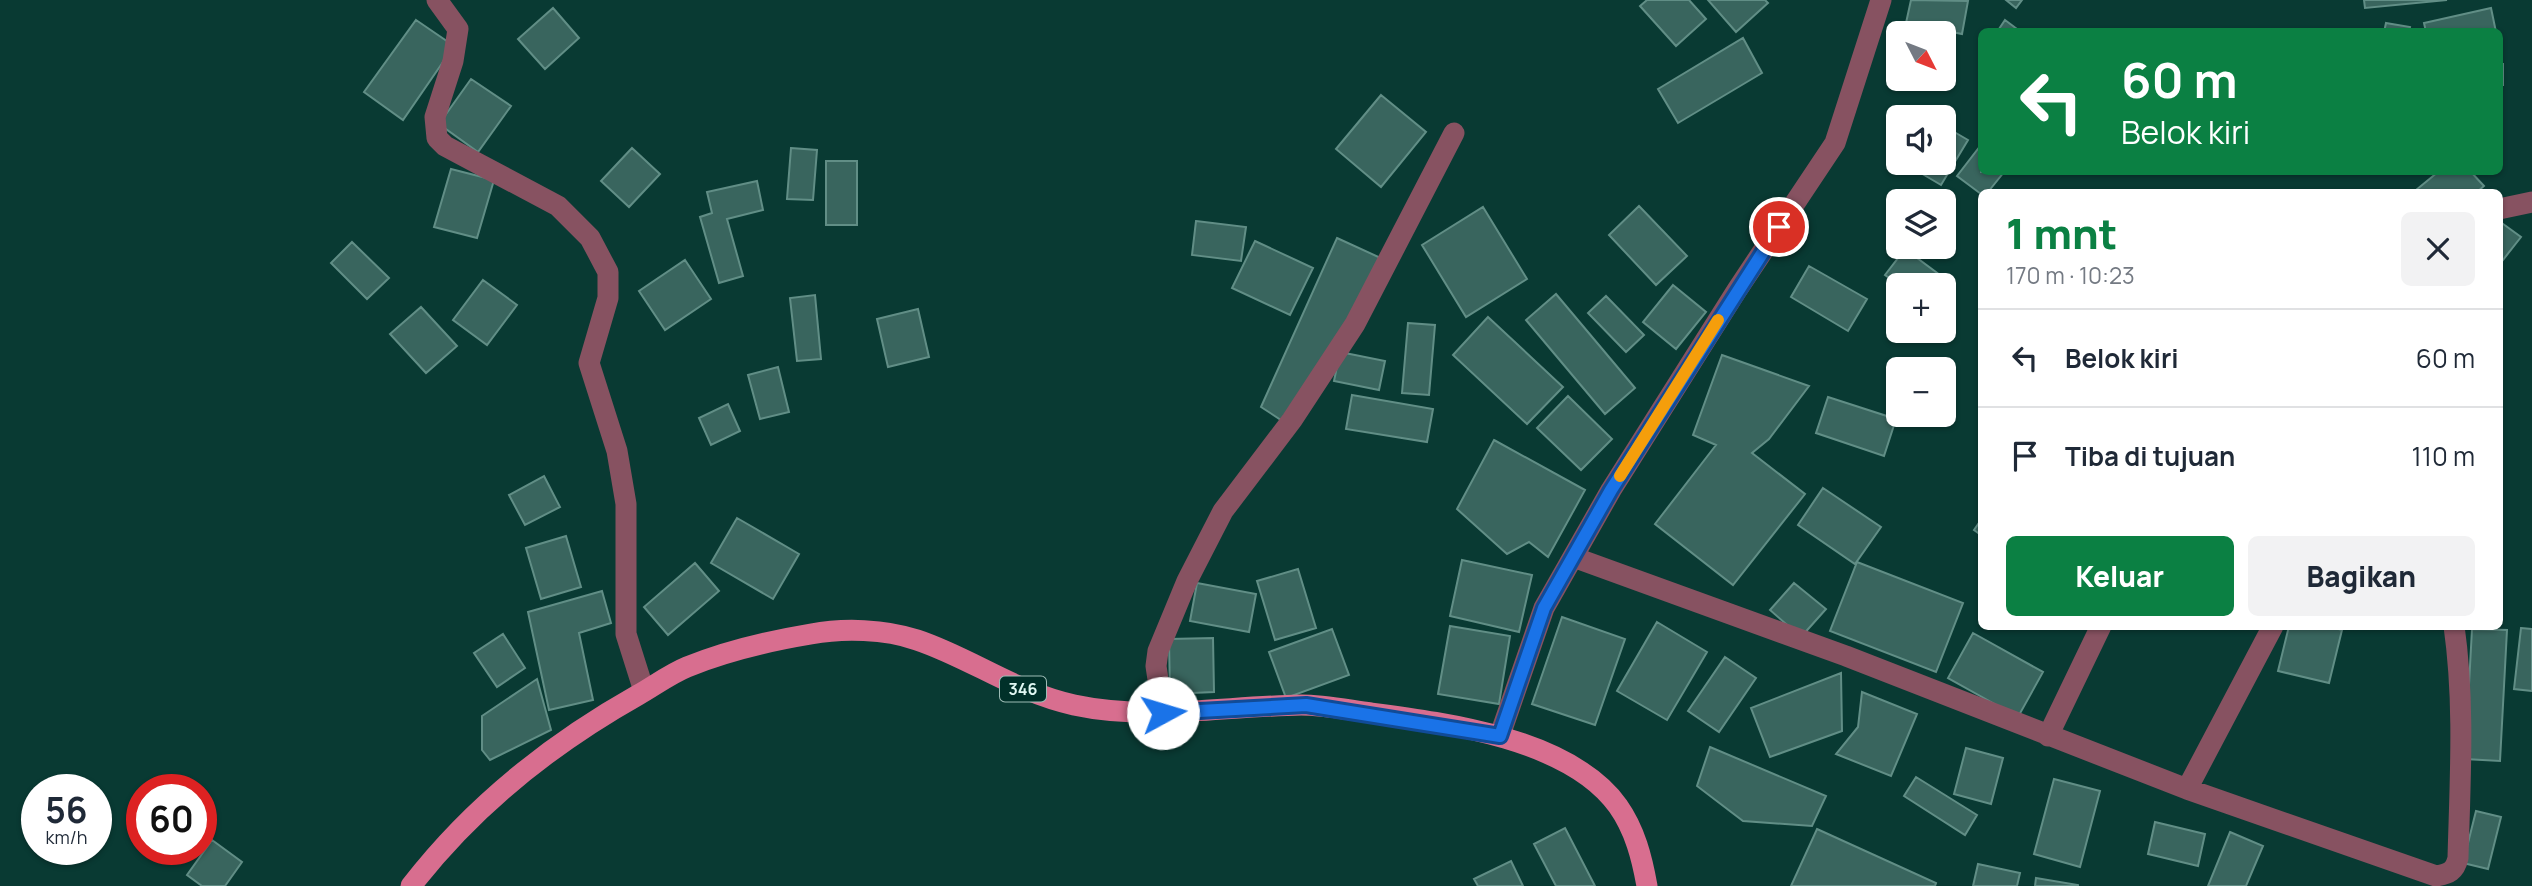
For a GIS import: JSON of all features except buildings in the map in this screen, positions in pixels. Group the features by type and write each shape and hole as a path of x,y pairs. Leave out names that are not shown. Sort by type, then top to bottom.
{"main road":[{"name":"346","path":"411,886 447,841 500,789 599,716 685,668 731,653 816,633 853,631 915,639 1033,693 1075,705 1163,713 1306,705 1500,736 1563,763 1605,792 1618,805 1634,834 1647,886"}],"street":[{"path":"437,0 458,29 453,61 435,117 437,138 445,146 558,206 590,238 608,272 608,298 589,363 617,451 626,504 626,634 644,691"},
{"path":"1500,736 1544,608 1611,490 1729,302 1836,143 1881,0"},
{"path":"1163,713 1156,666 1158,651 1166,627 1212,530 1223,511 1292,420 1355,324 1454,133"},
{"path":"2503,208 2532,202"},
{"path":"1573,557 1846,656 2187,789 2437,876 2447,875 2455,868 2458,858 2461,672 2455,630"},
{"path":"2048,736 2099,630"},
{"path":"2187,789 2271,630"}],"slow traffic":[{"path":"1620,476 1718,320"}],"route":[{"path":"1163,713 1214,708 1306,705 1445,725 1500,736 1544,608 1611,490 1779,227"}]}
